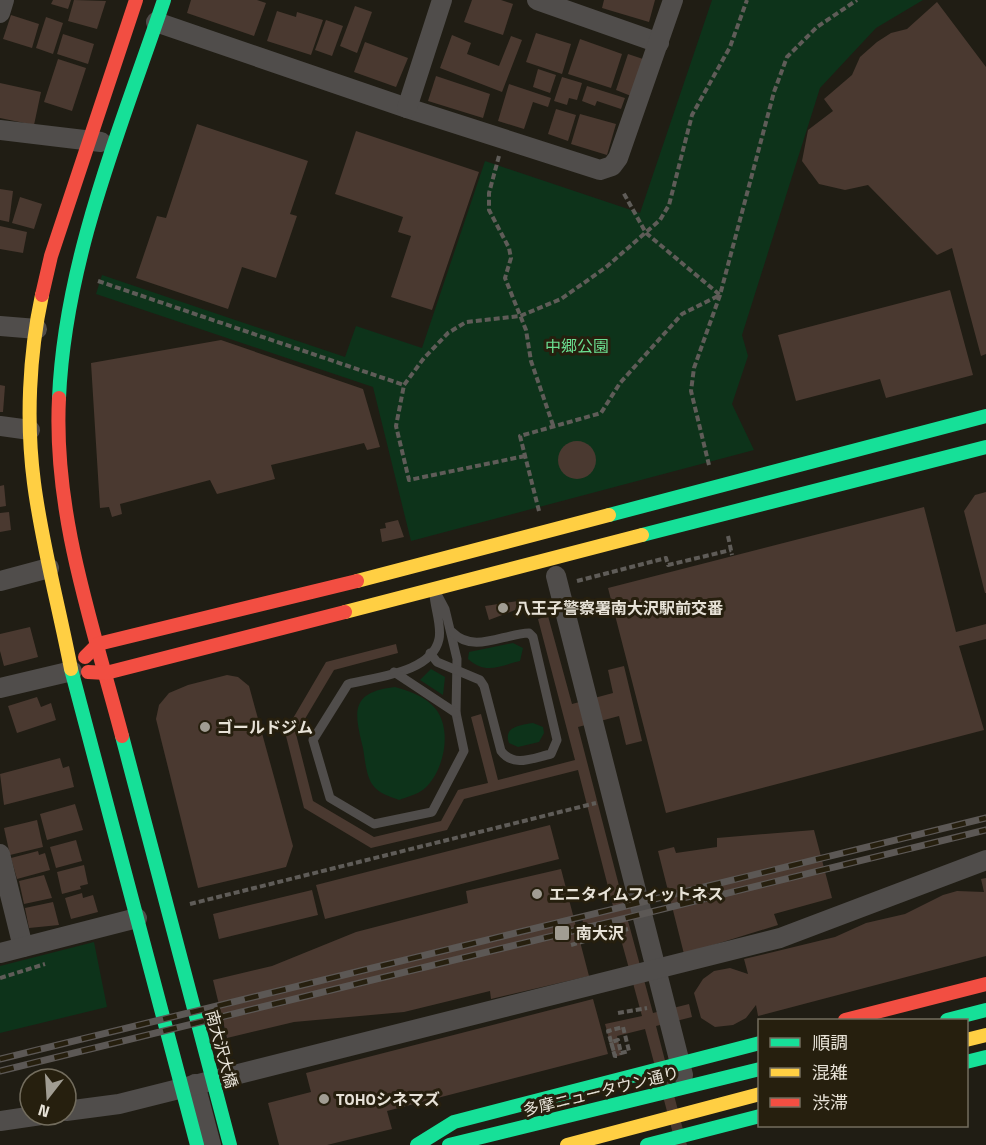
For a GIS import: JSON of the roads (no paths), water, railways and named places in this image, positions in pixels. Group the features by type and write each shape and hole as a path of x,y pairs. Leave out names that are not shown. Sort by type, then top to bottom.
{"street":[{"path":"0,13 4,0"},
{"path":"136,0 51,256 37,329 30,430 34,484 49,568 72,671 196,1145"},
{"name":"南大沢大橋","path":"164,0 85,236 68,305 61,349 57,434 66,520 230,1145"},
{"path":"407,108 442,0"},
{"path":"537,0 659,43"},
{"path":"156,21 407,108 600,170 606,169 618,158 673,0"},
{"path":"0,130 116,144"},
{"path":"0,326 37,329"},
{"path":"0,688 72,671 106,673 430,575 986,416"},
{"path":"0,426 30,430"},
{"path":"72,671 98,644 285,600 430,575 986,447"},
{"path":"0,581 49,568"},
{"path":"557,581 666,1005 699,1145"},
{"path":"0,854 23,947"},
{"path":"78,1109 119,1104 780,938 986,860"},
{"path":"0,953 137,918"},
{"path":"849,1019 986,984"},
{"path":"951,1019 986,1010"},
{"path":"968,1040 986,1035"},
{"path":"417,1145 454,1122 758,1043"},
{"path":"968,1062 986,1057"},
{"name":"多摩ニュータウン通り","path":"449,1145 758,1069"},
{"path":"195,1084 211,1145"},
{"path":"567,1145 758,1094"},
{"path":"647,1145 758,1116"},
{"path":"0,1121 18,1118"}],"lane":[{"path":"430,575 452,632 456,672 456,713 464,751 432,812 374,824 330,798 313,740 348,684 409,669 435,648 439,633 430,575"},
{"path":"430,653 437,662 480,681 484,686 501,751 506,757 519,761 551,754 557,740 533,637 529,633 518,633 480,643 458,638 452,632"},
{"path":"394,672 456,713"}],"railway":[{"path":"0,1059 986,818"},
{"path":"0,1071 986,830"}],"place":[{"name":"八王子警察署南大沢駅前交番","path":"503,608"},
{"name":"ゴールドジム","path":"205,727"},
{"name":"エニタイムフィットネス","path":"537,894"},
{"name":"南大沢","path":"562,933"},
{"name":"TOHOシネマズ","path":"324,1099"}],"park label":[{"name":"中郷公園","path":"577,346"}]}
